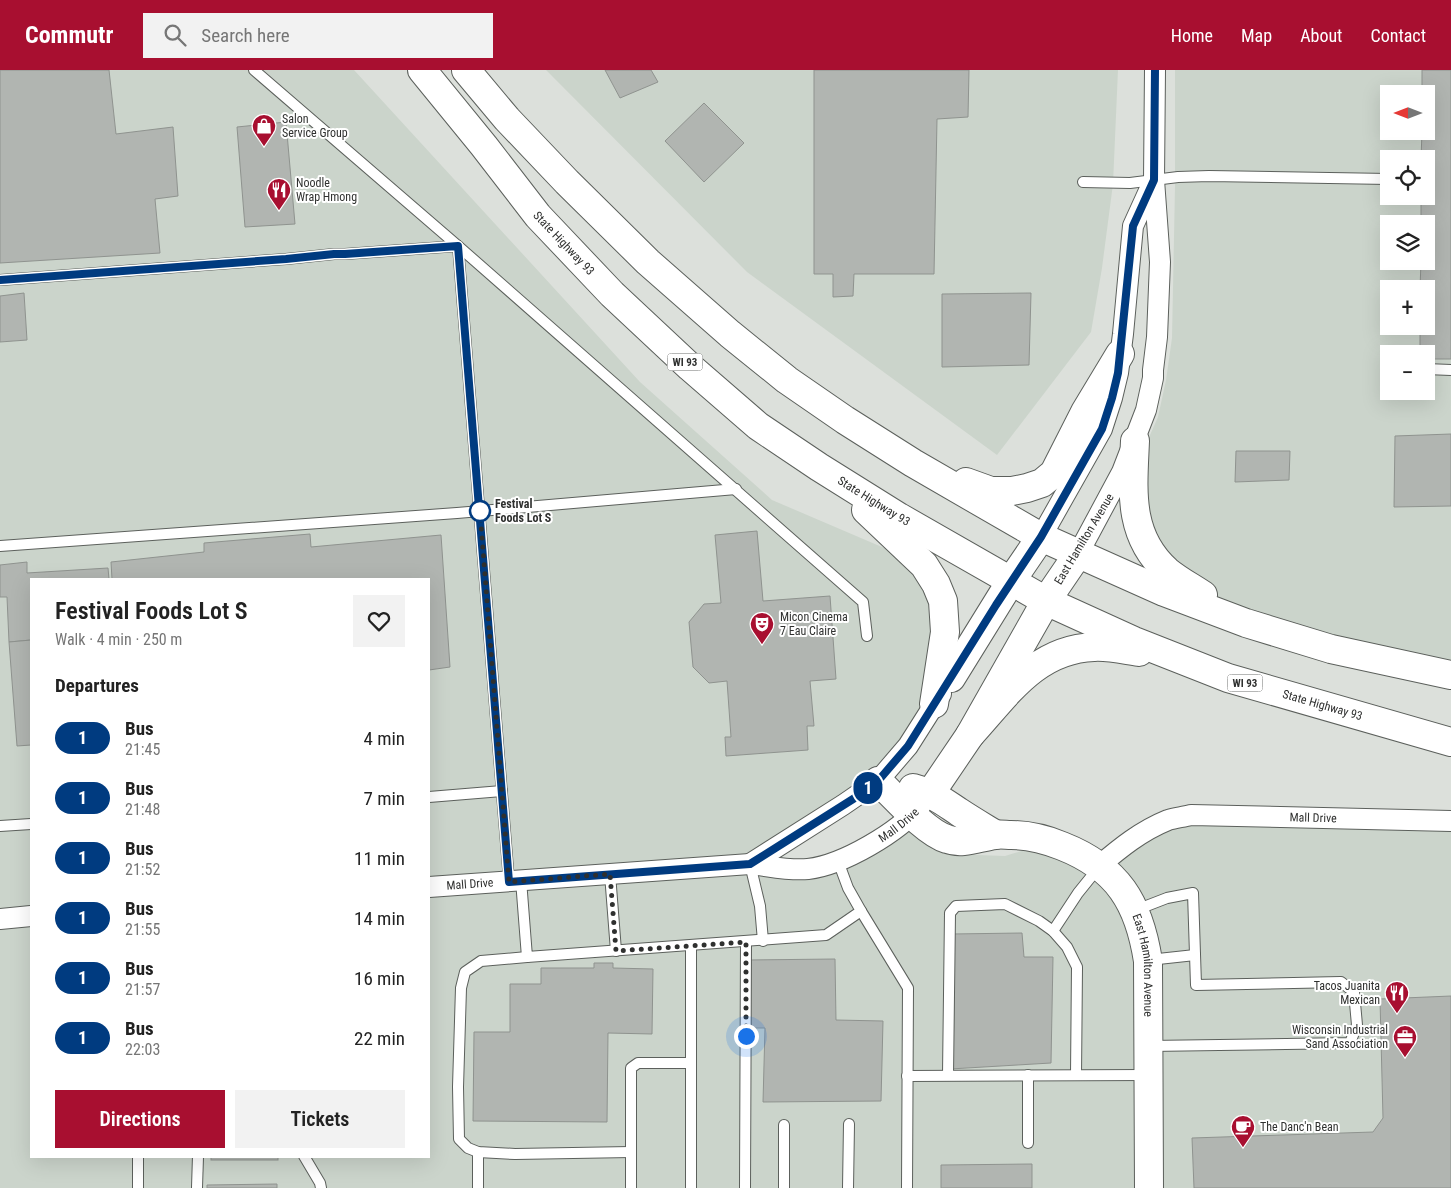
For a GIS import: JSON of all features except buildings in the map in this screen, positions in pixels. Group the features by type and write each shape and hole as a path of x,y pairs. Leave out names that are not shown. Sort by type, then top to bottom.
{"main road":[{"name":"State Highway 93","path":"422,70 538,216 612,294 690,367 758,426 819,467 899,517 1011,582 1046,601 1134,641 1228,678 1451,742"},
{"path":"466,70 507,119 648,262 730,334 787,380 913,463 1041,537 1164,592 1246,623 1331,650 1451,675"},
{"path":"913,463 991,492 1012,491 1042,483 1054,473 1085,412 1120,354"},
{"path":"1135,441 1134,503 1136,519 1148,549 1168,572 1246,623"},
{"path":"819,467 924,565 936,584 943,601 945,632 934,704"},
{"name":"East Hamilton Avenue","path":"951,678 1041,537"},
{"name":"East Hamilton Avenue","path":"930,794 970,735 1046,601 1078,554"},
{"path":"970,735 1024,676 1048,658 1080,648 1095,646 1173,656"},
{"name":"East Hamilton Avenue","path":"878,781 936,835 950,840 961,841 996,835 1023,835 1041,839 1076,852 1099,866 1119,885 1135,910 1142,931 1148,961 1149,1188"},
{"name":"Mall Drive","path":"878,781 930,794"},
{"path":"930,794 944,800 996,835"}],"street":[{"name":"East Hamilton Avenue","path":"1078,554 1122,472 1146,410 1153,378 1157,337 1160,262 1154,180 1155,70"},
{"name":"East Hamilton Avenue","path":"1041,537 1102,429 1112,398 1118,373 1133,226 1154,180"},
{"name":"East Hamilton Avenue","path":"878,781 908,746 951,678"},
{"name":"Mall Drive","path":"750,864 861,794 878,781"},
{"name":"Mall Drive","path":"430,887 750,864 790,869 825,866 865,848 904,823 930,794"},
{"name":"Mall Drive","path":"1099,866 1123,846 1147,830 1170,820 1191,815 1451,821"},
{"path":"0,919 30,916"}],"lane":[{"path":"254,70 864,602 867,636"},
{"path":"1083,182 1130,182 1209,176 1380,179"},
{"path":"0,280 458,246"},
{"path":"458,246 502,792 527,957"},
{"path":"1435,369 1451,370"},
{"path":"0,546 480,511 736,490"},
{"path":"430,797 502,792"},
{"path":"0,826 30,824"},
{"path":"838,860 848,888 908,988 907,1188"},
{"path":"750,864 760,906 763,941"},
{"path":"1053,931 1078,893 1099,866"},
{"path":"610,874 616,951"},
{"path":"1135,910 1167,898 1193,893 1196,984 1341,982 1354,992 1358,1026 1350,1044 1149,1046"},
{"path":"948,1076 950,912 956,906 1005,904 1039,921 1053,931 1067,947 1077,966 1076,1075"},
{"path":"631,1152 515,1154 478,1152 468,1148 459,1139 460,988 465,972 481,961 826,935 861,911"},
{"path":"745,1188 746,942"},
{"path":"691,946 691,1188"},
{"path":"1148,961 1195,955"},
{"path":"631,1188 631,1068 638,1063 691,1063"},
{"path":"908,1076 1149,1074"},
{"path":"1028,1075 1028,1143"},
{"path":"848,1188 849,1124"},
{"path":"784,1125 784,1188"},
{"path":"478,1152 478,1188"},
{"path":"138,1158 138,1188"},
{"path":"196,1188 198,1158"},
{"path":"305,1158 321,1188"}],"shaded area":[{"path":"0,70 354,70 640,382 772,500 924,565 945,632 908,746 751,863 807,869 904,823 965,853 1005,856 1051,842 1099,866 1170,820 1451,821 1451,1188 0,1188"},
{"path":"546,70 1118,70 1113,184 1091,332 997,455 747,272"},
{"path":"1175,70 1451,70 1451,675 1246,623 1148,549 1146,444 1158,417 1172,338"}],"bus line":[{"name":"1","path":"0,280 458,246 509,882 750,864 861,794 878,781 894,764 908,746 1041,537 1102,429 1118,373 1133,226 1154,180 1155,70"}],"place":[{"name":"Salon Service Group","path":"264,147"},
{"name":"Noodle Wrap Hmong","path":"279,211"},
{"name":"Festival Foods Lot S","path":"480,511"},
{"name":"Micon Cinema 7 Eau Claire","path":"762,645"},
{"name":"Tacos Juanita Mexican","path":"1397,1014"},
{"name":"Wisconsin Industrial Sand Association","path":"1405,1058"},
{"name":"The Danc'n Bean","path":"1243,1148"}],"route":[{"path":"480,511 509,882 610,874 616,951 746,942 746,1036"}]}
